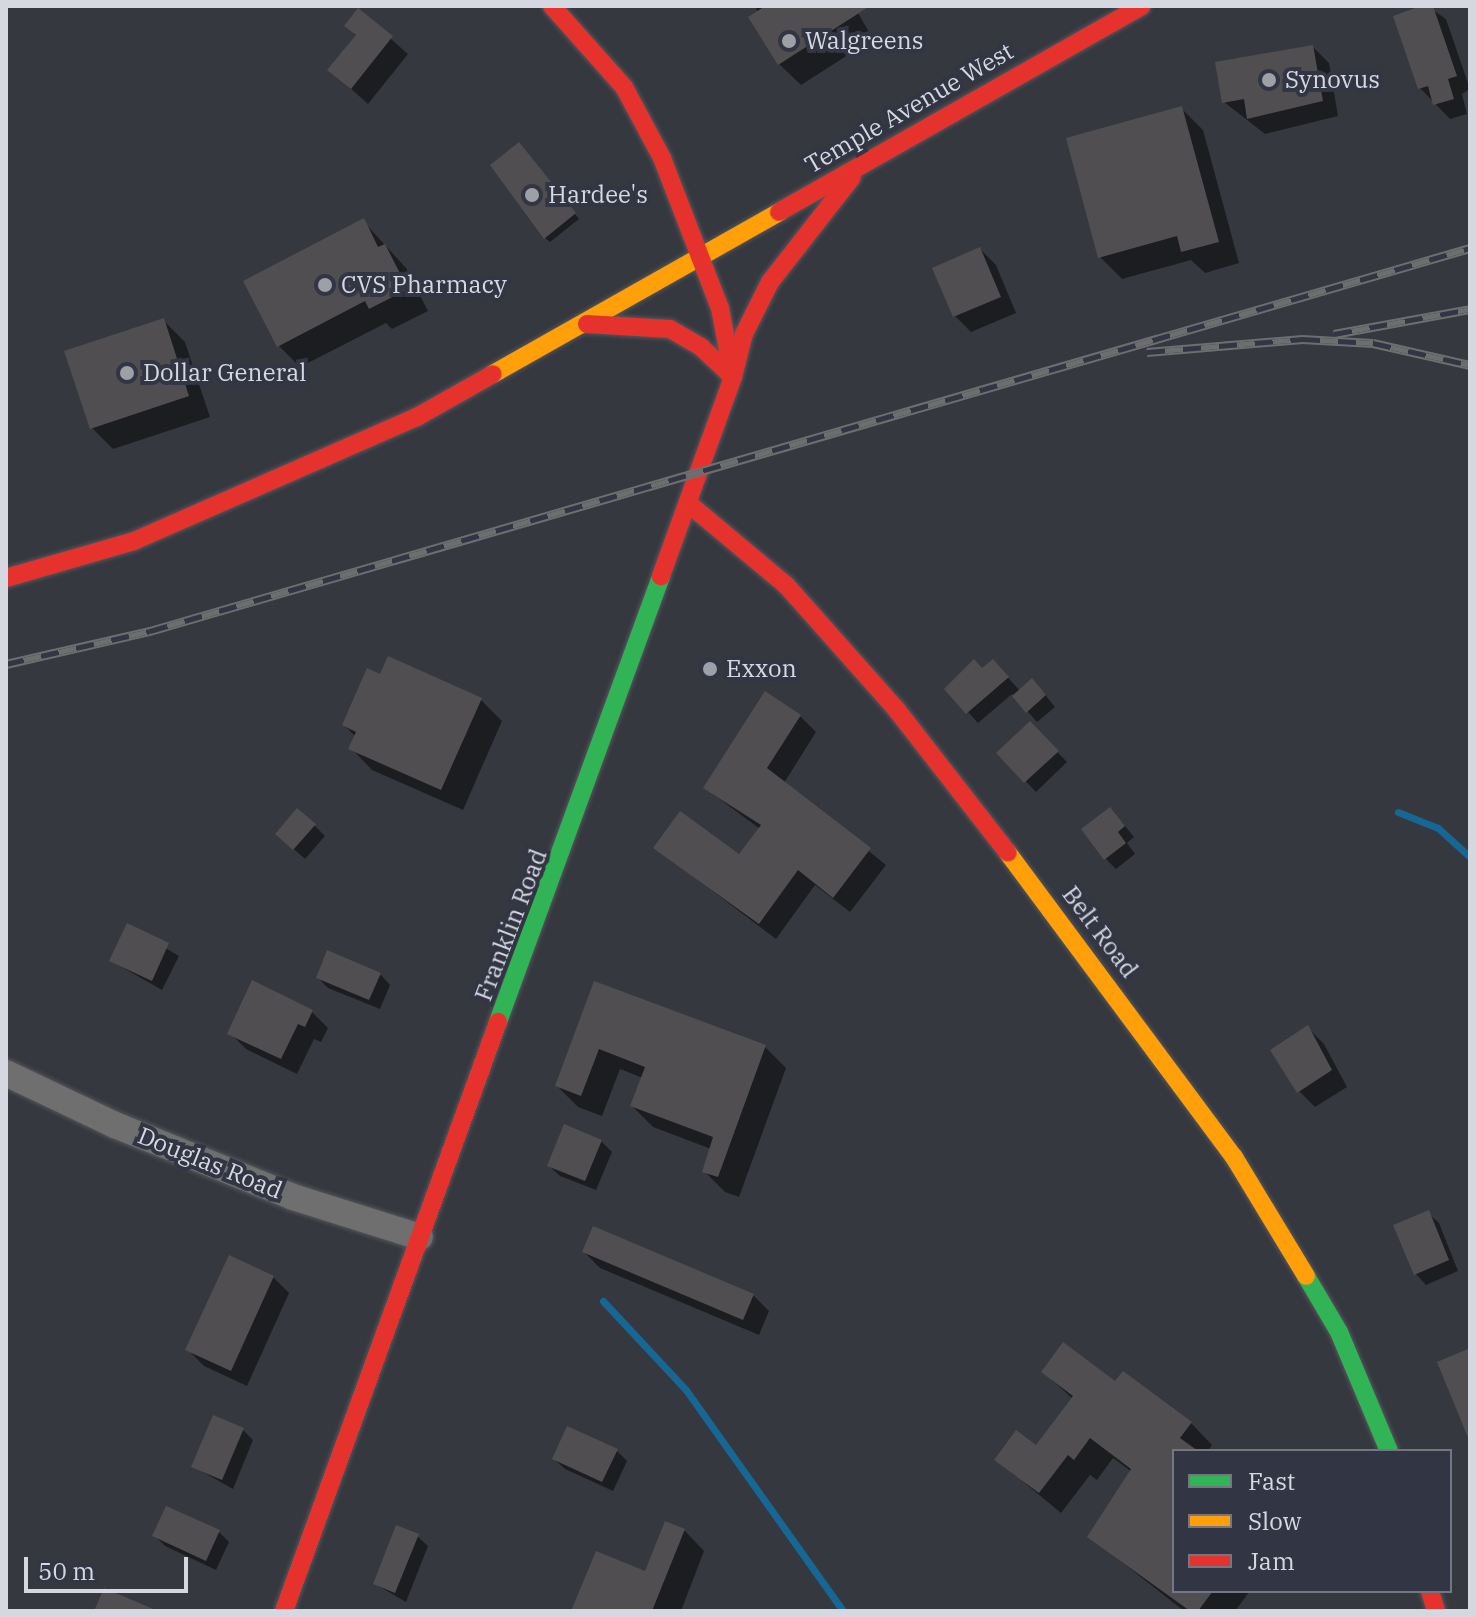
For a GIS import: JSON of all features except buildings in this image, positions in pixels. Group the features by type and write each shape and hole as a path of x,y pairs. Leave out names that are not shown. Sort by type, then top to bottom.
{"main road":[{"name":"Franklin Road","path":"284,1611 733,377 720,308 701,251 662,158 624,87 552,6"},
{"name":"Temple Avenue West","path":"6,578 147,535 417,417 587,324 701,251 860,167 1141,6"},
{"path":"587,324 670,329 701,347 733,377 744,334 770,282 860,167"},
{"name":"Belt Road","path":"689,504 786,585 880,690 1107,980 1234,1157 1339,1332 1388,1449"}],"street":[{"name":"Douglas Road","path":"6,1073 115,1125 293,1197 420,1237"}],"waterway":[{"path":"1398,812 1438,828 1470,857"},
{"path":"603,1301 686,1390 843,1611"}],"railway":[{"path":"6,664 150,631 1470,248"},
{"path":"1334,334 1470,309"},
{"path":"1147,352 1302,339 1373,343 1470,365"}],"traffic: fast":[{"path":"498,1022 661,576"},
{"path":"1306,1276 1339,1332 1388,1449"}],"traffic: slow":[{"path":"493,374 779,212"},
{"path":"1008,853 1234,1157 1306,1276"}],"traffic: jam":[{"path":"552,6 624,87 662,158 720,308 733,377 661,576"},
{"path":"779,212 1141,6"},
{"path":"587,324 670,329 701,347 733,377 744,334 770,282 852,177"},
{"path":"6,578 134,541 417,417 493,374"},
{"path":"689,504 786,585 896,709 1008,853"},
{"path":"284,1611 498,1022"},
{"path":"1431,1593 1436,1611"}],"place":[{"name":"Walgreens","path":"789,41"},
{"name":"Synovus","path":"1269,80"},
{"name":"Hardee's","path":"532,195"},
{"name":"CVS Pharmacy","path":"325,285"},
{"name":"Dollar General","path":"127,373"},
{"name":"Exxon","path":"710,669"}]}
